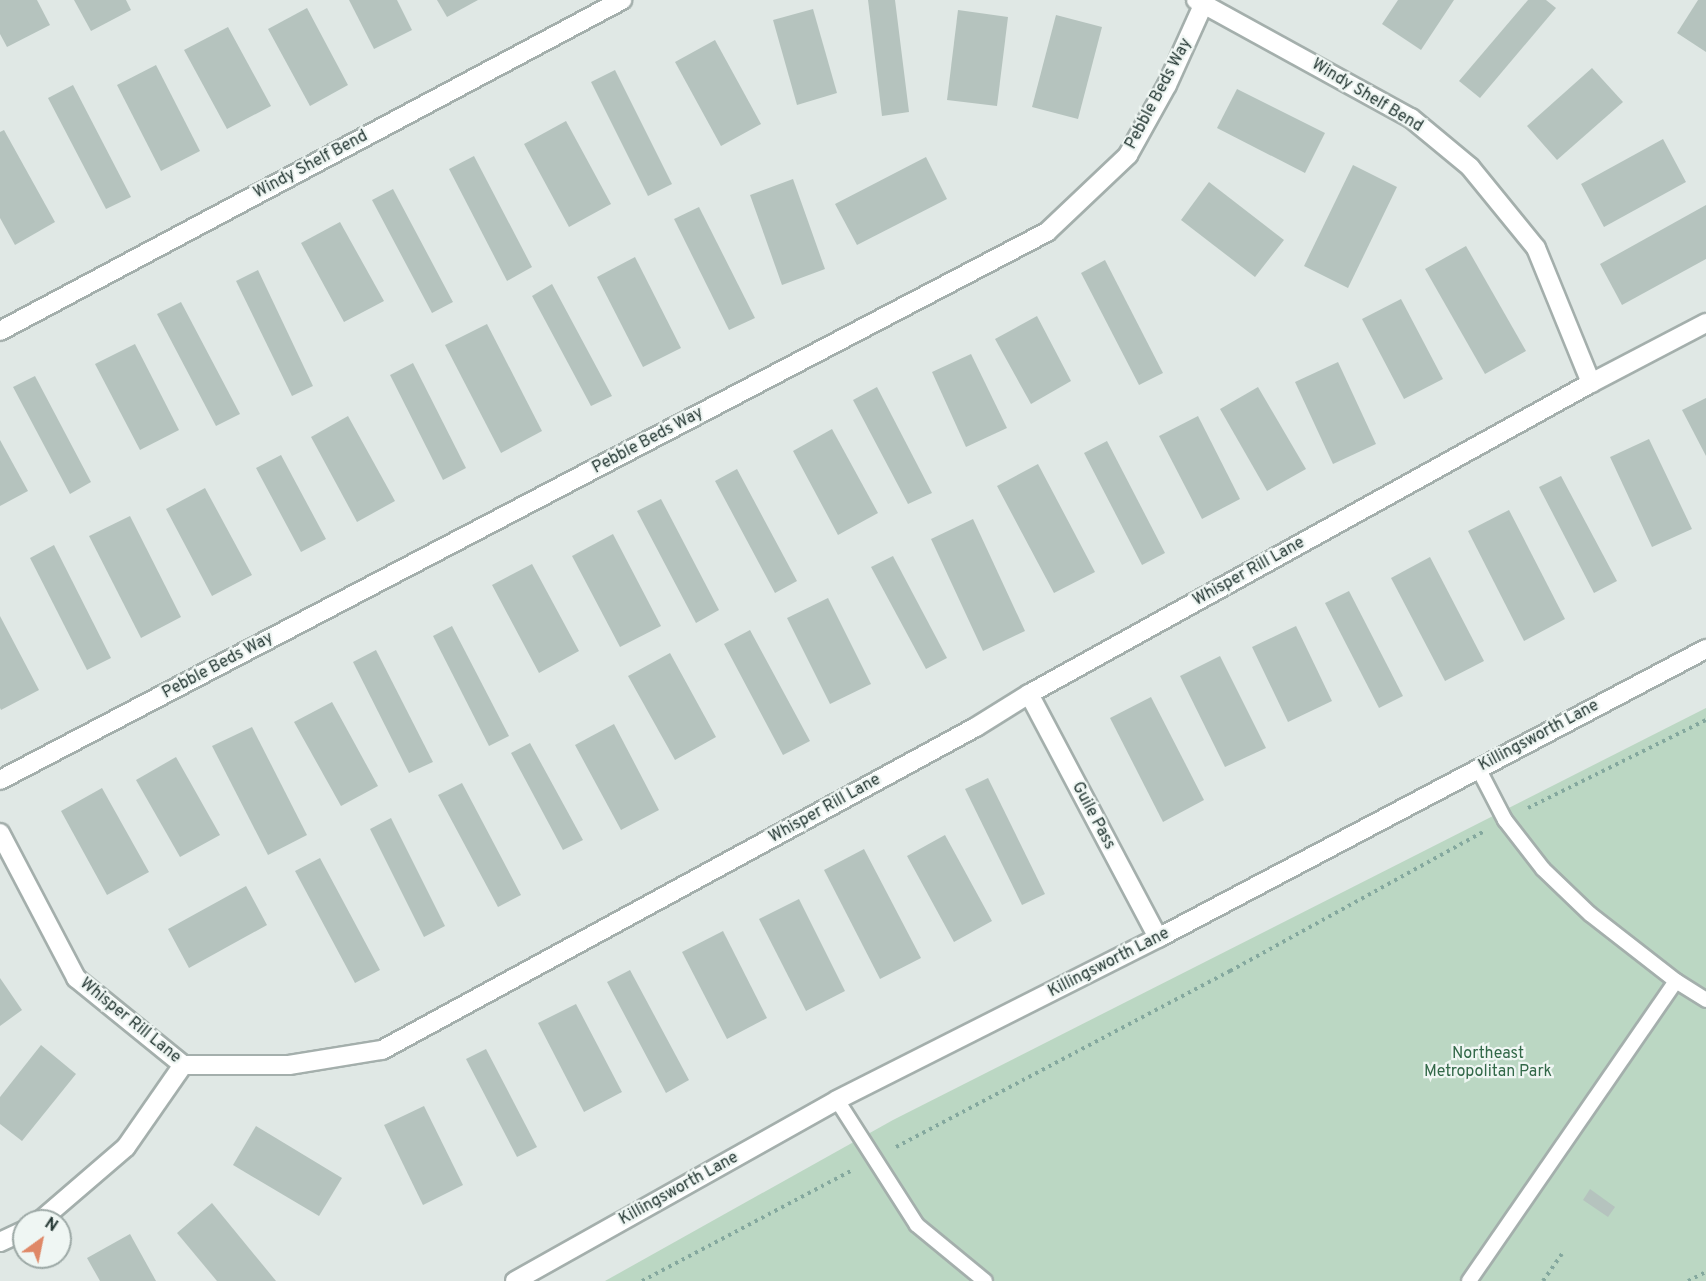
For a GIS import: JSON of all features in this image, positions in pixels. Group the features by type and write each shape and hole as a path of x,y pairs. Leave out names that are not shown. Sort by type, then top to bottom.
{"street":[{"name":"Windy Shelf Bend","path":"0,331 622,0"},
{"name":"Windy Shelf Bend","path":"1200,2 1411,118 1470,167 1536,248 1591,383"},
{"name":"Pebble Beds Way","path":"0,780 1047,232 1128,155 1167,85 1200,2"},
{"name":"Whisper Rill Lane","path":"0,833 76,978 183,1065 289,1065 382,1050 976,728 1029,694 1591,383 1706,323"},
{"name":"Killingsworth Lane","path":"515,1281 837,1101 1158,939 1706,649"},
{"name":"Guile Pass","path":"1029,694 1158,939"},
{"path":"54,1209 126,1147 183,1065"}],"lane":[{"path":"1478,768 1505,820 1543,869 1590,914 1676,981 1706,1000"},
{"path":"1469,1281 1676,981"},
{"path":"837,1101 917,1225 985,1281"}],"path":[{"path":"1528,808 1706,720"},
{"path":"893,1149 1220,976 1483,831"},
{"path":"642,1281 851,1171"},
{"path":"1543,1281 1562,1254"},
{"path":"1688,1281 1706,1272"}],"green space":[{"name":"Northeast Metropolitan Park","path":"1706,708 1706,1281 605,1281 893,1120"}],"building":[{"path":"0,0 37,0 50,25 7,47 0,34"},
{"path":"74,0 126,0 131,10 91,31"},
{"path":"349,0 397,0 412,30 374,49"},
{"path":"437,0 478,0 447,17"},
{"path":"868,0 895,0 909,112 882,116"},
{"path":"1398,0 1454,0 1421,50 1382,24"},
{"path":"1528,0 1546,0 1556,8 1480,98 1459,81"},
{"path":"1698,0 1706,0 1706,52 1677,33"},
{"path":"307,8 348,85 310,106 268,29"},
{"path":"813,9 837,93 797,105 773,20"},
{"path":"958,10 1008,17 997,106 947,100"},
{"path":"1056,15 1102,27 1078,119 1032,107"},
{"path":"228,27 271,106 227,129 184,50"},
{"path":"715,40 761,124 721,146 675,62"},
{"path":"156,65 200,151 161,171 117,85"},
{"path":"1592,68 1623,102 1557,160 1527,126"},
{"path":"615,70 672,184 648,196 591,82"},
{"path":"73,85 131,197 106,209 48,98"},
{"path":"1237,89 1325,133 1305,173 1217,128"},
{"path":"566,121 611,204 569,227 524,144"},
{"path":"4,130 55,222 15,245 0,218 0,132"},
{"path":"1663,139 1686,182 1604,227 1581,184"},
{"path":"474,156 532,267 507,281 449,169"},
{"path":"926,157 947,199 857,245 835,204"},
{"path":"1353,165 1397,187 1348,288 1304,266"},
{"path":"793,179 825,269 782,285 750,195"},
{"path":"1209,182 1284,240 1255,277 1181,220"},
{"path":"393,189 453,302 432,313 372,200"},
{"path":"1706,205 1706,259 1622,305 1600,264"},
{"path":"699,207 755,318 729,330 674,219"},
{"path":"340,222 384,301 344,322 301,243"},
{"path":"1466,246 1526,351 1485,374 1425,269"},
{"path":"635,257 681,348 643,367 597,277"},
{"path":"1105,260 1163,373 1139,385 1081,273"},
{"path":"258,270 313,386 292,396 236,281"},
{"path":"552,284 612,396 591,406 532,296"},
{"path":"1401,299 1443,379 1404,399 1362,319"},
{"path":"181,302 240,414 216,426 157,314"},
{"path":"1037,316 1071,381 1031,404 995,339"},
{"path":"487,324 542,431 501,453 445,345"},
{"path":"135,344 179,430 140,450 95,364"},
{"path":"971,354 1007,428 966,447 932,372"},
{"path":"1338,362 1376,444 1333,464 1295,382"},
{"path":"413,363 466,468 443,480 390,375"},
{"path":"35,376 91,482 70,494 13,387"},
{"path":"877,387 932,493 908,504 853,400"},
{"path":"1258,387 1306,469 1267,491 1220,409"},
{"path":"1706,398 1706,456 1682,410"},
{"path":"348,416 395,501 357,522 311,437"},
{"path":"1198,416 1240,499 1202,519 1159,436"},
{"path":"832,429 878,513 838,535 793,451"},
{"path":"1649,439 1692,529 1652,547 1610,457"},
{"path":"0,440 28,491 0,506"},
{"path":"1107,441 1165,553 1142,565 1084,453"},
{"path":"281,455 326,539 301,552 256,468"},
{"path":"1038,464 1095,572 1054,593 997,486"},
{"path":"737,469 797,581 775,593 715,481"},
{"path":"1561,476 1617,581 1594,593 1539,487"},
{"path":"205,488 252,575 212,596 166,509"},
{"path":"661,499 719,610 696,623 637,511"},
{"path":"1509,510 1565,619 1524,641 1468,531"},
{"path":"130,516 181,617 141,638 89,536"},
{"path":"973,519 1025,631 983,651 931,539"},
{"path":"613,534 661,626 620,647 572,556"},
{"path":"54,545 111,658 87,670 30,558"},
{"path":"893,556 947,658 926,669 871,567"},
{"path":"1430,557 1484,661 1445,681 1391,578"},
{"path":"532,564 579,651 539,673 492,585"},
{"path":"1349,591 1403,696 1379,708 1325,603"},
{"path":"828,598 871,684 830,704 787,618"},
{"path":"0,616 39,690 1,710 0,708"},
{"path":"452,626 509,736 489,746 433,636"},
{"path":"1296,626 1332,701 1288,722 1252,647"},
{"path":"750,630 810,741 783,755 724,644"},
{"path":"376,650 433,762 409,773 353,662"},
{"path":"670,653 716,737 675,760 628,676"},
{"path":"1220,656 1266,748 1225,767 1180,676"},
{"path":"1151,697 1204,800 1163,822 1110,718"},
{"path":"332,702 378,786 341,806 294,722"},
{"path":"614,724 659,810 621,830 575,745"},
{"path":"252,727 307,835 268,855 212,746"},
{"path":"530,743 583,840 563,850 511,753"},
{"path":"176,757 220,835 180,857 136,780"},
{"path":"988,778 1045,894 1022,905 965,789"},
{"path":"462,783 521,895 498,907 438,795"},
{"path":"102,788 149,872 107,895 61,811"},
{"path":"391,818 445,926 424,937 370,829"},
{"path":"945,835 992,921 954,942 907,856"},
{"path":"864,849 921,958 880,979 824,870"},
{"path":"320,858 380,970 355,983 295,871"},
{"path":"246,886 267,925 189,968 168,929"},
{"path":"799,899 845,991 806,1011 759,919"},
{"path":"723,931 767,1018 727,1039 682,952"},
{"path":"630,970 689,1080 666,1093 607,982"},
{"path":"0,978 22,1010 0,1026"},
{"path":"576,1004 622,1092 584,1112 538,1023"},
{"path":"41,1045 76,1074 22,1141 0,1124 0,1097"},
{"path":"486,1049 537,1147 517,1157 466,1059"},
{"path":"424,1106 463,1185 423,1205 384,1125"},
{"path":"256,1126 342,1178 319,1216 233,1165"},
{"path":"1590,1189 1615,1207 1608,1217 1583,1200"},
{"path":"212,1203 276,1281 217,1281 177,1233"},
{"path":"130,1234 156,1281 100,1281 87,1258"}]}
